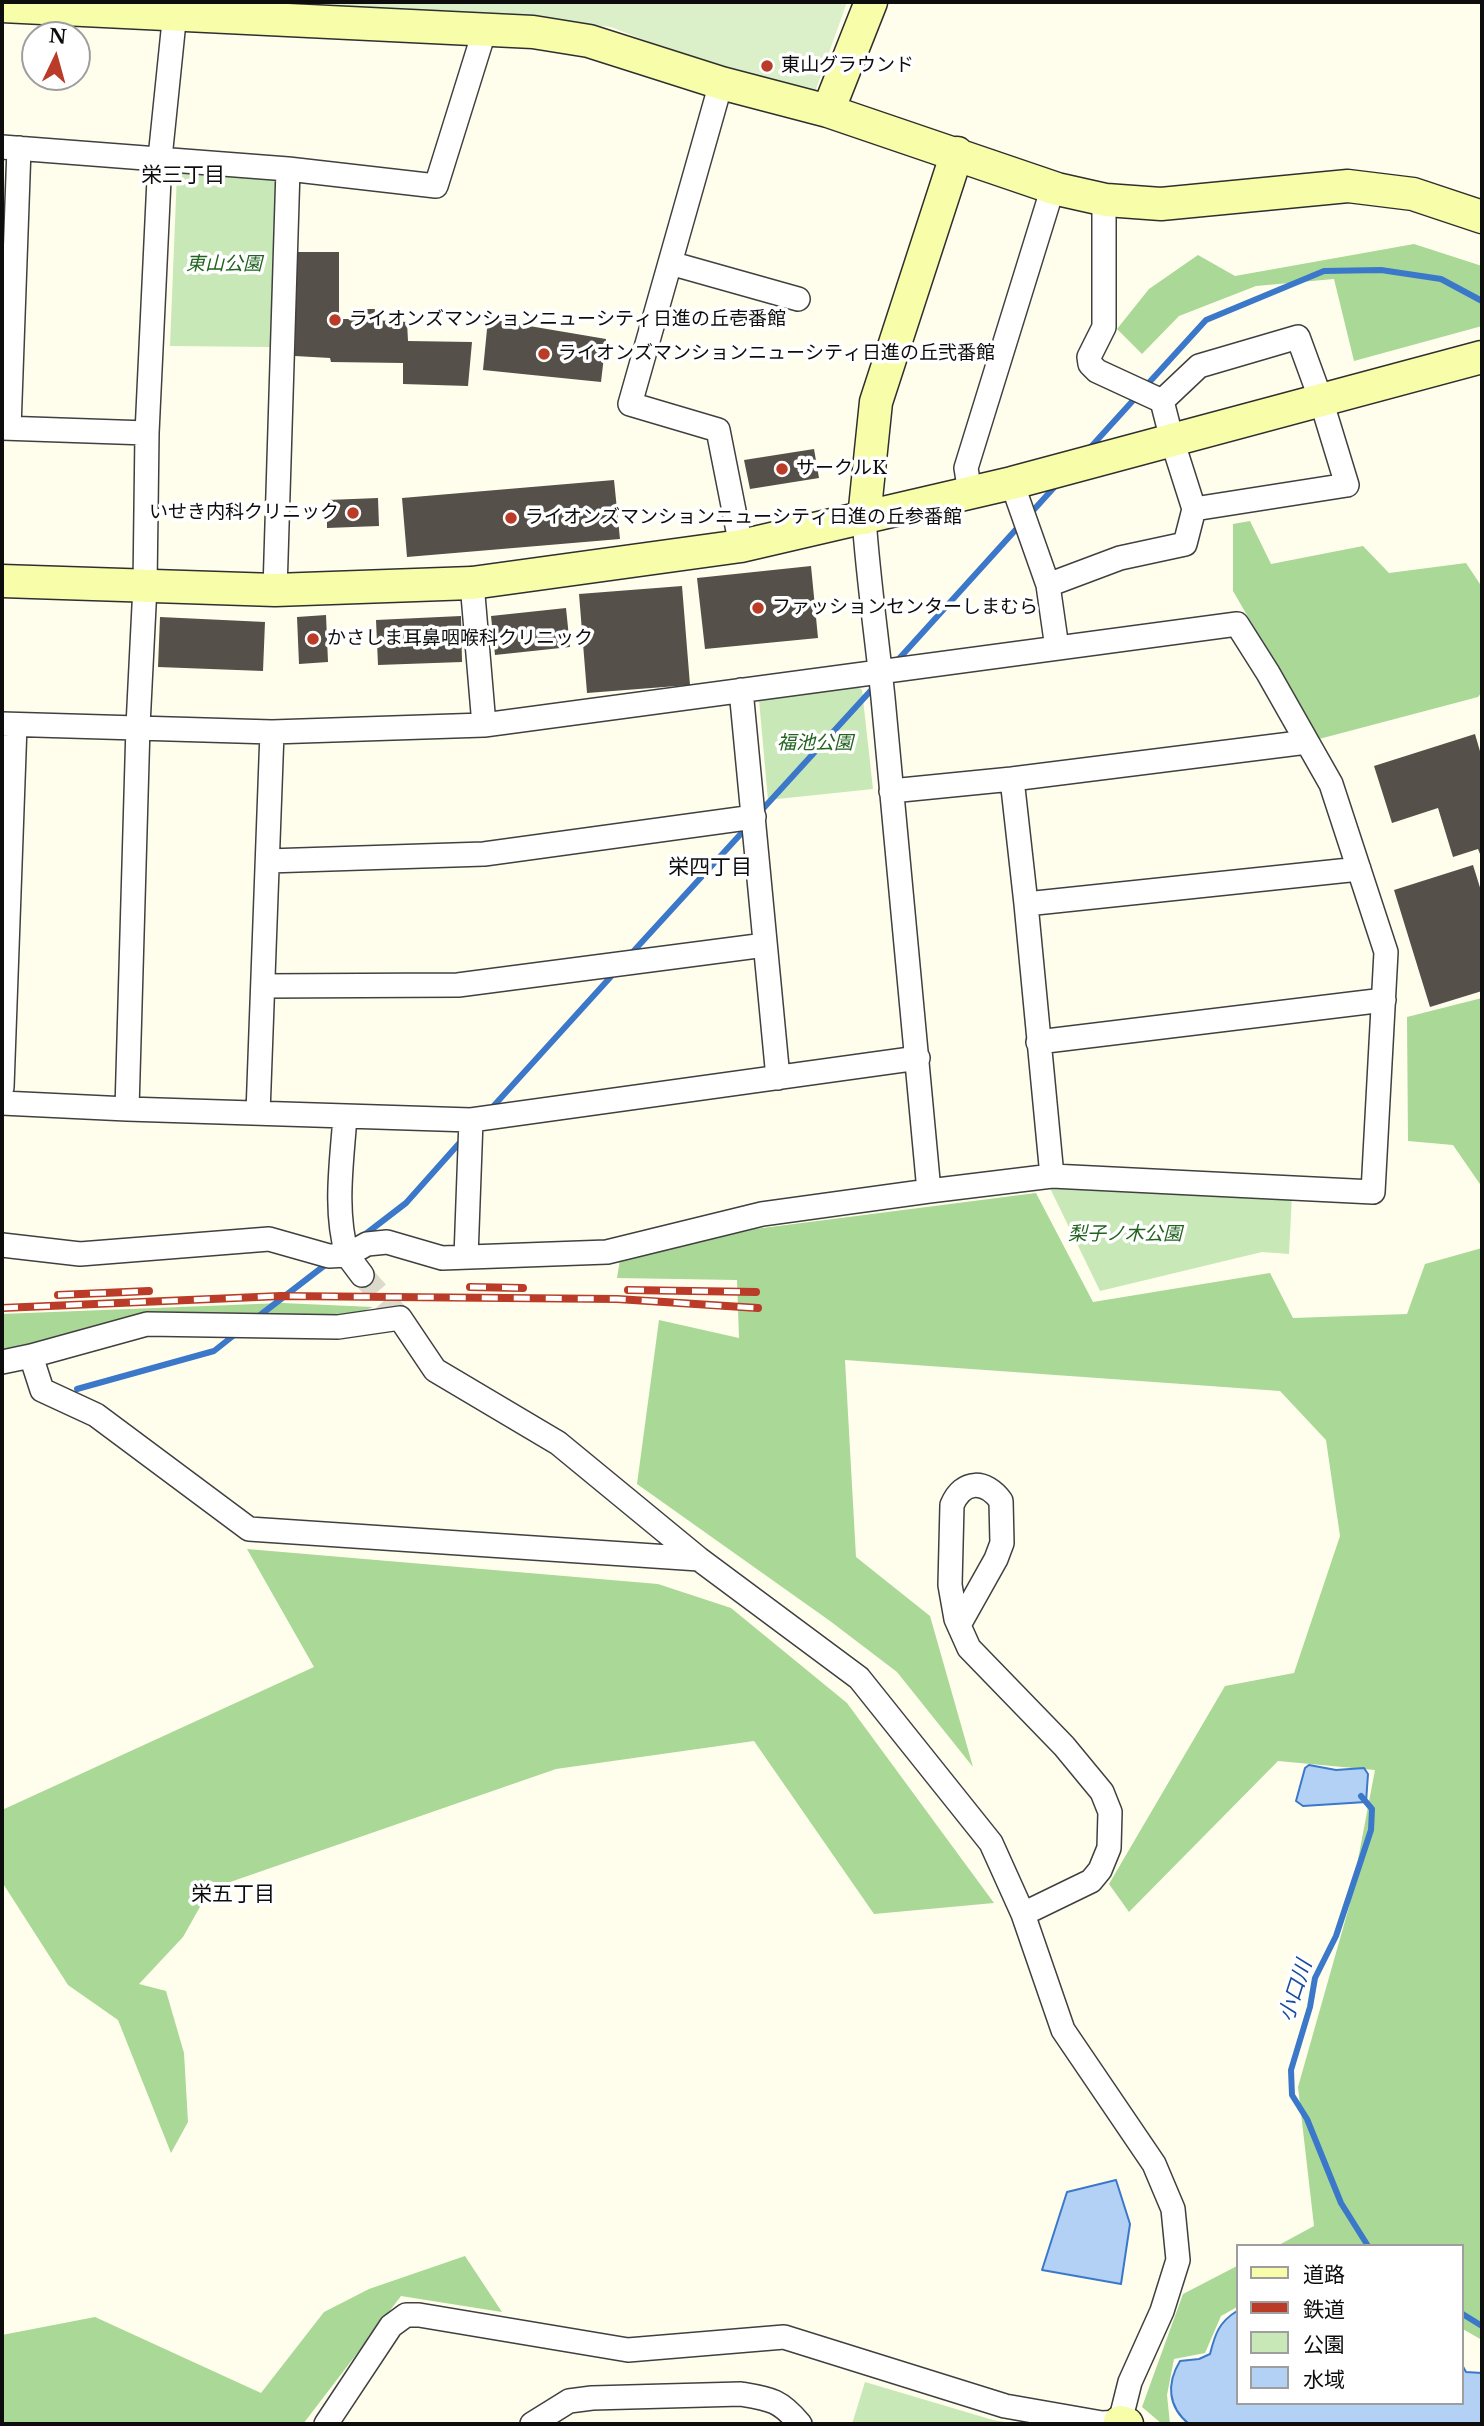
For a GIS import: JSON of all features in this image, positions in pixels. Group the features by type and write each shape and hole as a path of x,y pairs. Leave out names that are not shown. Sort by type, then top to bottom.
{"street":[{"path":"828,111 871,2"},
{"path":"2,6 175,9 533,32 589,41 721,83 828,111 1053,187 1104,200 1161,204 1348,186 1413,194 1482,217"},
{"path":"127,1109 138,726 145,586 147,433 160,158 175,9"},
{"path":"147,433 5,428 11,148 288,169 436,186 485,29"},
{"path":"721,83 631,404 718,430 741,546"},
{"path":"929,1191 864,518 876,402 957,153"},
{"path":"275,590 288,169"},
{"path":"970,492 966,468 1053,187"},
{"path":"1104,200 1104,327 1089,357 1090,365 1097,371 1162,401"},
{"path":"670,262 798,299"},
{"path":"1162,401 1199,366 1298,337 1347,485 1194,509"},
{"path":"2,581 275,590 472,583 741,546 1012,483 1482,357"},
{"path":"1048,585 1120,558 1185,544 1194,509 1162,401"},
{"path":"1012,483 1048,585 1057,648"},
{"path":"472,583 484,725"},
{"path":"2,1087 8,725 138,726 272,732 484,725 1237,624 1331,784 1386,951 1373,1192 1052,1176 762,1214 607,1252 442,1258 387,1242 368,1244 347,1255 329,1256 269,1239 80,1254 2,1245"},
{"path":"741,690 778,1078"},
{"path":"258,1113 272,732"},
{"path":"891,791 1012,779 1307,742"},
{"path":"1012,779 1052,1176"},
{"path":"268,861 484,853 754,817"},
{"path":"1026,904 1359,869"},
{"path":"264,986 458,985 765,945"},
{"path":"1038,1042 1384,1000"},
{"path":"2,1103 471,1120 918,1058"},
{"path":"345,1116 339,1212 341,1234 347,1255 362,1275"},
{"path":"466,1257 471,1120"},
{"path":"2,1362 147,1324 338,1327 400,1318 435,1370 558,1443 699,1559 859,1678 991,1843 1023,1914 1063,2030 1154,2164 1173,2208 1178,2260 1162,2311 1129,2382 1123,2423 1102,2423 1005,2406 784,2337 628,2350 419,2315 406,2315 391,2326 335,2420"},
{"path":"30,1356 42,1390 96,1415 249,1529 699,1559"},
{"path":"959,1625 996,1559 1002,1543 1001,1501 988,1487 976,1485 964,1488 952,1505 950,1585 959,1625 969,1648 1064,1746 1102,1792 1110,1812 1109,1847 1100,1870 1091,1881 1023,1914"},
{"path":"532,2424 569,2401 741,2394 765,2398 786,2407 800,2424"}],"green space":[{"name":"東山グラウンド","path":"201,2 847,2 810,106 611,27 506,17"},
{"name":"東山公園","path":"185,168 268,176 279,185 272,347 170,346 177,173"},
{"path":"1414,244 1482,266 1482,326 1354,361 1334,279 1256,286 1179,316 1142,354 1117,329 1149,289 1198,255 1235,276"},
{"path":"1250,521 1271,564 1363,546 1389,573 1466,563 1482,587 1482,692 1478,697 1319,739 1233,591 1233,524"},
{"name":"福池公園","path":"857,686 862,690 873,789 768,800 759,700"},
{"path":"1482,998 1482,1187 1453,1145 1408,1141 1407,1017"},
{"name":"梨子ノ木公園","path":"1047,1182 1292,1195 1289,1254 1262,1252 1100,1291"},
{"path":"1036,1193 1093,1302 1270,1273 1293,1318 1407,1314 1425,1264 1482,1248 1482,2340 1463,2329 1463,2244 1281,2244 1314,2226 1298,2087 1349,1907 1375,1770 1278,1761 1129,1912 1109,1884 1225,1686 1294,1673 1340,1536 1326,1440 1280,1391 845,1360 856,1557 930,1616 973,1767 897,1672 637,1484 659,1320 739,1338 737,1280 617,1278 620,1260 755,1229"},
{"path":"282,1303 373,1307 337,1322 146,1318 2,1355 2,1314"},
{"path":"247,1549 658,1584 731,1608 847,1703 994,1903 874,1914 754,1741 556,1769 210,1889 183,1937 139,1984 166,1991 184,2053 188,2122 171,2153 118,2020 68,1985 2,1882 2,1810 314,1667"},
{"path":"465,2256 502,2312 401,2296 303,2424 2,2424 2,2335 95,2317 261,2393 324,2312 369,2289"},
{"path":"1236,2267 1236,2308 1221,2316 1205,2353 1174,2359 1167,2395 1170,2424 1162,2424 1142,2407 1183,2294"},
{"path":"865,2382 993,2420 1018,2424 852,2424"}],"water":[{"path":"1309,1765 1336,1770 1364,1768 1368,1774 1366,1802 1303,1806 1296,1801 1305,1768"},
{"path":"1116,2180 1130,2224 1121,2284 1042,2270 1067,2192"},
{"path":"1236,2312 1236,2405 1463,2405 1463,2367 1466,2372 1482,2373 1482,2424 1189,2424 1173,2403 1173,2378 1180,2361 1199,2359 1210,2354 1219,2329"}],"building":[{"name":"ライオンズマンションニューシティ日進の丘壱番館","path":"296,252 339,252 339,319 361,319 360,309 375,309 374,320 407,322 408,341 472,342 468,386 403,384 403,363 331,362 330,358 295,356"},
{"name":"ライオンズマンションニューシティ日進の丘弐番館","path":"488,319 606,339 601,382 483,370"},
{"name":"サークルK","path":"814,449 819,478 750,489 744,460"},
{"name":"ライオンズマンションニューシティ日進の丘参番館","path":"614,480 620,539 407,557 402,498"},
{"name":"いせき内科クリニック","path":"378,498 379,526 327,528 327,500"},
{"name":"ファッションセンターしまむら","path":"811,566 818,638 705,649 697,578"},
{"path":"682,586 690,685 587,693 579,594"},
{"path":"566,608 570,647 495,655 491,616"},
{"name":"かさしま耳鼻咽喉科クリニック","path":"326,615 328,662 299,664 297,617"},
{"path":"461,616 462,662 378,665 376,620"},
{"path":"160,617 265,622 263,671 158,667"},
{"path":"1475,734 1482,758 1482,859 1478,849 1453,857 1438,808 1392,823 1374,766"},
{"path":"1473,865 1482,894 1482,991 1430,1007 1394,890"}],"waterway":[{"path":"1145,387 1206,320 1324,271 1381,270 1441,279 1482,301"},
{"path":"1089,449 1138,395"},
{"path":"1030,514 1058,483"},
{"path":"896,662 1020,525"},
{"path":"760,812 875,686"},
{"path":"630,955 748,826"},
{"path":"489,1111 616,971"},
{"path":"363,1236 406,1203 463,1139"},
{"path":"255,1319 329,1262"},
{"path":"77,1389 214,1351 238,1332"},
{"name":"小口川","path":"1361,1796 1372,1809 1371,1830 1336,1936 1315,1978 1310,2007 1291,2070 1292,2095 1307,2119 1341,2203 1367,2244"},
{"name":"小口川","path":"1463,2314 1482,2326"}],"tunnel":[{"path":"362,1275 400,1318"}],"railway":[{"path":"470,1287 523,1288"},
{"path":"628,1290 756,1292"},
{"path":"58,1295 149,1291"},
{"path":"2,1308 281,1296 617,1299 758,1308"}],"place":[{"name":"東山グラウンド","path":"767,66"},
{"name":"ライオンズマンションニューシティ日進の丘壱番館","path":"335,320"},
{"name":"ライオンズマンションニューシティ日進の丘弐番館","path":"544,354"},
{"name":"サークルK","path":"782,469"},
{"name":"いせき内科クリニック","path":"353,513"},
{"name":"ライオンズマンションニューシティ日進の丘参番館","path":"511,518"},
{"name":"ファッションセンターしまむら","path":"758,608"},
{"name":"かさしま耳鼻咽喉科クリニック","path":"313,639"}],"district":[{"name":"栄三丁目","path":"183,176"},
{"name":"栄四丁目","path":"710,868"},
{"name":"栄五丁目","path":"233,1895"}]}
